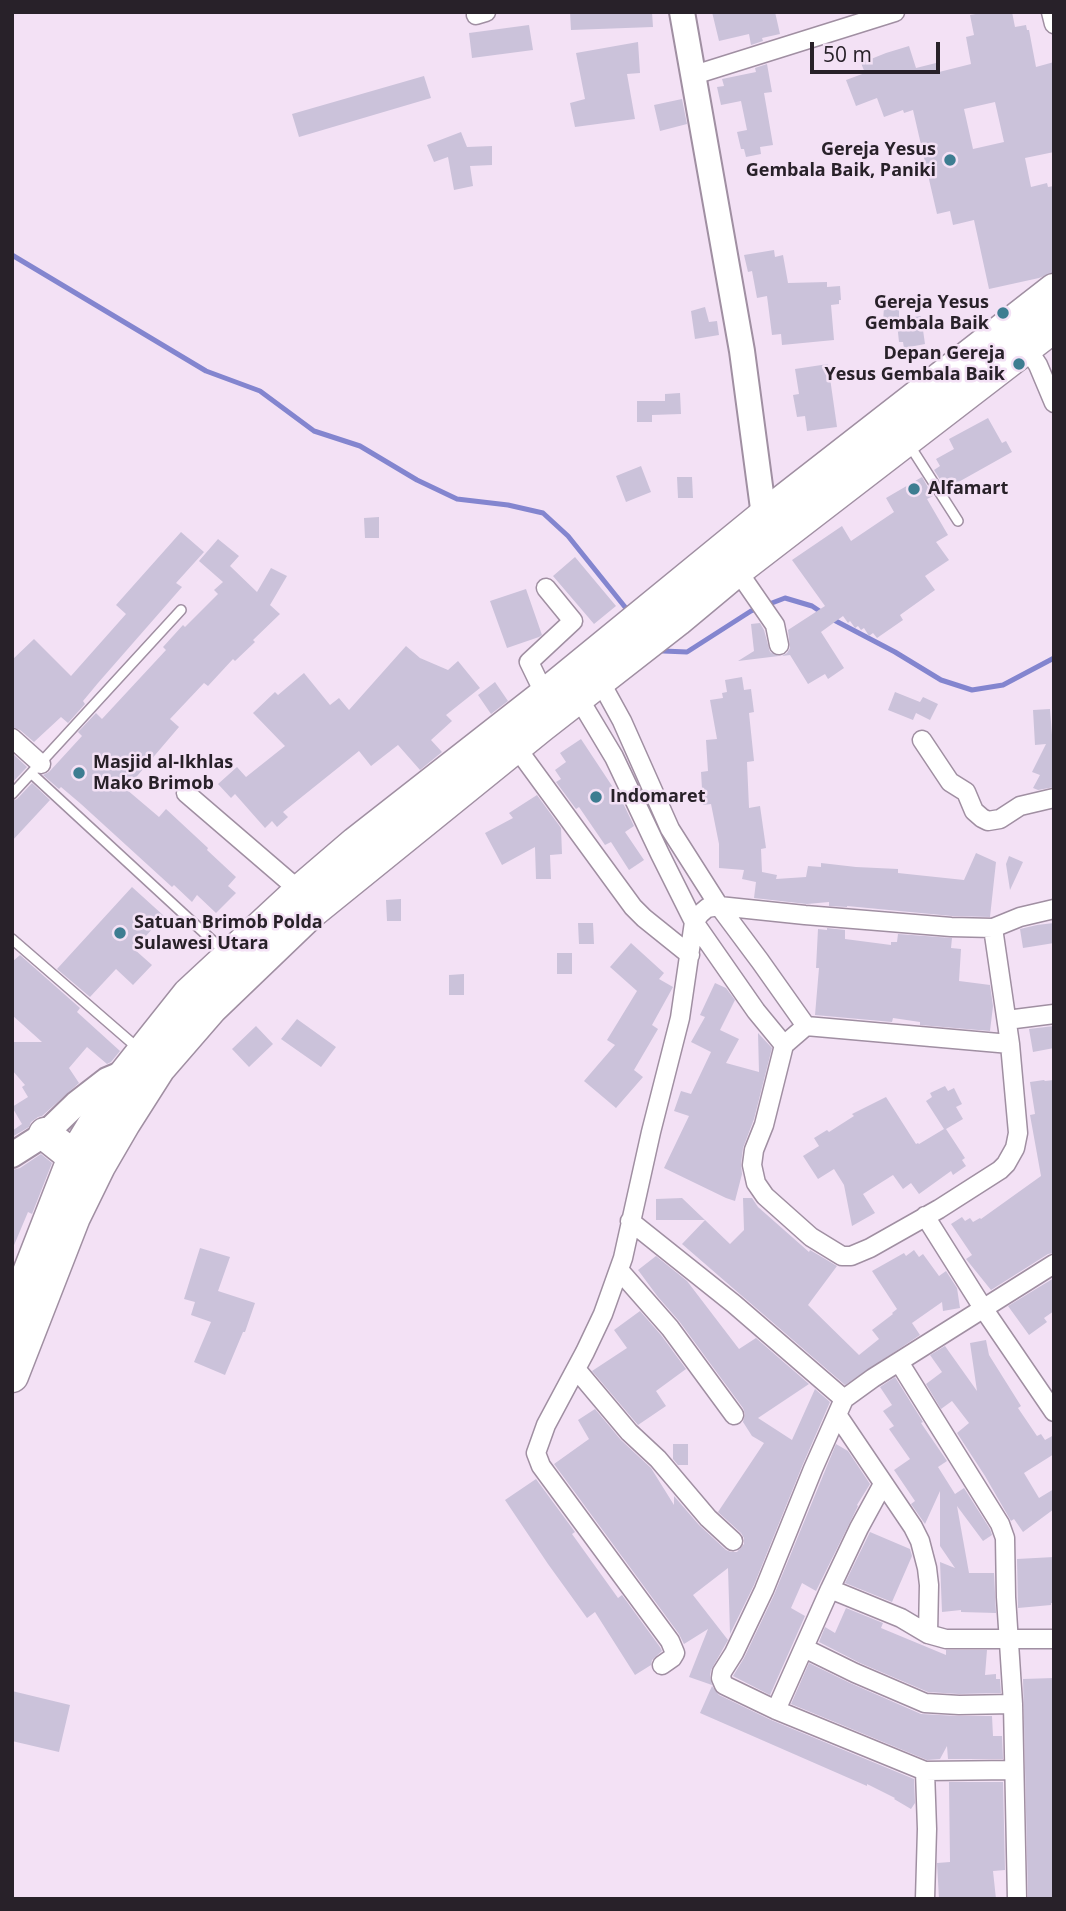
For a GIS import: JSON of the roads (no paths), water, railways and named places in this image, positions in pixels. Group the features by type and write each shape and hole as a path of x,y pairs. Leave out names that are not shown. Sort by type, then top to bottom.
{"highway":[{"path":"12,1376 74,1217 141,1073 310,913 516,747 597,675 667,612 764,516 1054,290"},
{"path":"667,612 746,583 906,440 1045,336"},
{"path":"12,1316 74,1157 141,1073 190,993 356,843 545,695 597,675"},
{"path":"46,1134 74,1157"}],"street":[{"path":"682,12 742,351 764,516"},
{"path":"694,75 895,12"},
{"path":"1051,12 1054,24"},
{"path":"1045,336 1044,376 1054,403"},
{"path":"746,583 775,625 779,645"},
{"path":"545,695 528,662 573,621 546,588"},
{"path":"597,675 622,722 670,829 719,906 806,1026"},
{"path":"597,675 614,757 694,922 756,1011 784,1045"},
{"path":"12,738 36,769"},
{"path":"922,740 950,782 966,792 974,811 982,818 993,821 1020,806 1054,798"},
{"path":"516,747 634,907 690,955"},
{"path":"187,793 300,891"},
{"path":"662,1665 675,1653 670,1641 541,1466 536,1450 603,1314 619,1270 678,1029 694,922 707,908 719,906 951,927 993,928 1032,913 1054,909"},
{"path":"993,928 1010,1044 1017,1133 1012,1156 1000,1170 870,1248 851,1256 842,1256 811,1237 765,1196 756,1183 752,1165 784,1045 806,1026 1010,1044"},
{"path":"1007,1020 1054,1014"},
{"path":"12,1155 46,1134 76,1104 107,1080 117,1075 141,1073"},
{"path":"925,1216 983,1308 1054,1412"},
{"path":"630,1221 724,1296 841,1408 883,1484 913,1527 925,1554 929,1585 928,1634"},
{"path":"1014,1770 925,1771 776,1710 724,1685 721,1675 764,1590 841,1408 873,1378 1054,1265"},
{"path":"619,1270 670,1328 734,1415"},
{"path":"899,1362 1003,1530 1006,1545 1006,1597 1013,1704 1017,1899"},
{"path":"576,1369 629,1432 733,1541"},
{"path":"776,1710 830,1589 883,1484"},
{"path":"830,1589 901,1618 928,1634 946,1639 1054,1639"},
{"path":"804,1648 925,1703 1013,1704"},
{"path":"925,1771 925,1899"}],"lane":[{"path":"906,440 958,521"},
{"path":"12,794 181,610"},
{"path":"36,769 229,956"},
{"path":"12,939 141,1073"}],"waterway":[{"path":"12,255 206,371 260,391 314,431 360,446 417,480 457,499 508,505 543,513 568,536 629,612"},
{"path":"659,646 663,651 687,652 751,611 785,598 812,606 824,614"},
{"path":"832,619 941,680 972,690 1003,685 1054,658"}],"place":[{"name":"Gereja Yesus Gembala Baik, Paniki","path":"950,160"},
{"name":"Gereja Yesus Gembala Baik","path":"1003,313"},
{"name":"Depan Gereja Yesus Gembala Baik","path":"1019,364"},
{"name":"Alfamart","path":"914,489"},
{"name":"Masjid al-Ikhlas Mako Brimob","path":"79,773"},
{"name":"Indomaret","path":"596,797"},
{"name":"Satuan Brimob Polda Sulawesi Utara","path":"120,933"}]}
